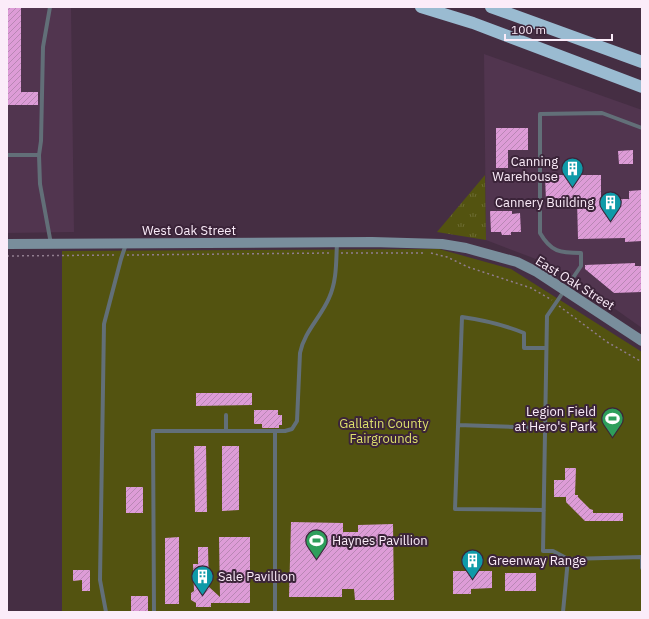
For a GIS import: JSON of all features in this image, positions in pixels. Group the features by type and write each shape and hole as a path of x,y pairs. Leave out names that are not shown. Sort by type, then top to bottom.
{"highway":[{"path":"421,7 473,23 642,86"},
{"path":"491,7 642,62"}],"street":[{"name":"East Oak Street","path":"372,242 442,244 466,248 516,262 537,272 642,341"},
{"name":"West Oak Street","path":"7,244 372,242"}],"lane":[{"path":"50,7 43,47 41,141 39,155 40,184 51,244"},
{"path":"642,128 602,113 540,114 540,233 546,244 557,251 581,253 581,266 547,316 543,551 553,551 568,559 642,557 642,568"},
{"path":"7,155 39,155"},
{"path":"154,612 153,431 285,431 292,429 297,421 300,353 302,343 329,298 335,278 337,242"},
{"path":"106,612 100,580 104,324 126,243"},
{"path":"544,510 455,509 462,317 495,323 524,333 524,348 546,348"},
{"path":"226,415 226,431"},
{"path":"458,425 545,428"},
{"path":"275,431 275,612"},
{"path":"563,612 568,559"}],"shaded area":[{"path":"7,7 71,7 74,232 7,233"},
{"path":"484,54 642,110 642,328 587,289 541,261 486,240"}],"green space":[{"path":"485,175 486,240 437,232"},
{"name":"Gallatin County Fairgrounds","path":"439,249 511,269 642,352 642,612 62,612 62,251"}],"building":[{"path":"7,7 21,7 21,92 38,92 38,105 7,105"},
{"path":"496,128 528,128 528,150 508,150 508,168 496,168"},
{"path":"633,150 633,164 619,164 618,151"},
{"name":"Cannery Building","path":"545,175 601,175 601,205 615,204 615,199 629,199 629,191 642,190 642,241 625,242 625,238 578,239 577,200 546,201"},
{"path":"490,211 512,211 512,214 520,213 521,232 511,232 511,235 502,235 501,232 491,232"},
{"path":"635,263 635,266 642,266 642,292 614,293 585,269 585,265"},
{"path":"196,393 252,393 252,405 196,406"},
{"path":"254,410 278,410 278,415 282,415 282,425 279,425 279,428 262,428 262,424 254,424"},
{"path":"194,446 206,446 207,512 195,512"},
{"path":"222,446 239,446 239,510 222,511"},
{"path":"565,468 576,468 575,495 578,495 578,497 590,509 593,510 593,513 623,513 623,521 585,521 566,502 566,497 554,497 554,480 565,480"},
{"path":"126,487 143,487 143,513 126,513"},
{"path":"291,522 343,523 343,532 358,532 358,525 393,524 394,600 355,600 354,589 342,589 342,597 289,597"},
{"path":"179,537 179,604 165,604 165,538"},
{"path":"219,537 250,537 250,603 211,603 211,607 196,607 196,603 191,600 191,593 194,591 193,564 198,564 198,547 208,547 209,587 220,597"},
{"path":"73,570 90,570 90,591 82,591 82,580 73,581"},
{"name":"Greenway Range","path":"453,571 492,571 492,588 471,589 471,594 453,594"},
{"path":"505,573 536,573 536,591 505,591"},
{"path":"131,596 148,596 148,612 131,612"}],"place":[{"name":"Canning Warehouse","path":"573,188"},
{"name":"Cannery Building","path":"610,222"},
{"name":"Legion Field at Hero's Park","path":"612,438"},
{"name":"Haynes Pavillion","path":"316,560"},
{"name":"Greenway Range","path":"472,580"},
{"name":"Sale Pavillion","path":"203,596"}]}
